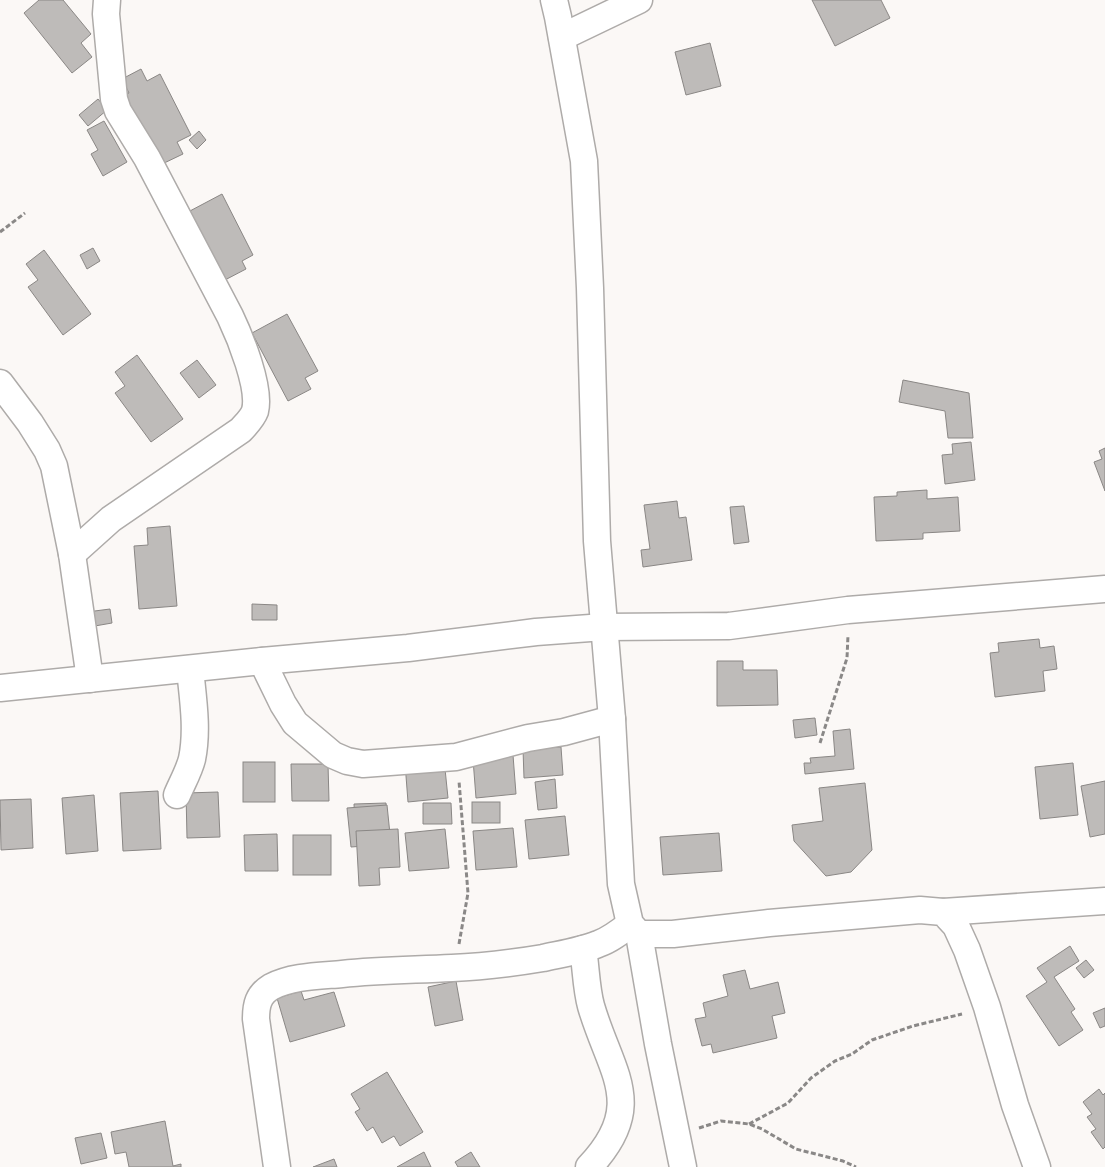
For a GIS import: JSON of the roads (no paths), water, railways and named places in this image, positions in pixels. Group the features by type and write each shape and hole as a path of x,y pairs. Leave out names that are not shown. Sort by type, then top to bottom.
{"street":[{"path":"72,554 111,519 241,430 251,419 256,406 256,396 244,348 230,316 147,158 118,111 114,99 106,14 107,0"},
{"path":"554,0 584,161 591,306 597,541 612,719 621,884 635,929 683,1167"},
{"path":"562,37 639,0"},
{"path":"0,383 30,423 47,450 54,466 72,554 90,679"},
{"path":"0,688 408,648 536,632 604,627 728,626 848,610 1105,589"},
{"path":"262,661 282,704 295,723 332,755 347,761 363,764 456,757 612,719"},
{"path":"177,795 192,759 194,741 194,703 190,669"},
{"path":"277,1167 256,1019 256,1006 264,992 287,981 377,970 506,964 584,949 635,929 673,934 769,923 911,911 943,912 1105,901"},
{"path":"943,912 956,926 967,950 987,1007 1015,1105 1036,1167"},
{"path":"584,949 590,1004 612,1061 622,1108 613,1136 600,1156 589,1167"}]}
